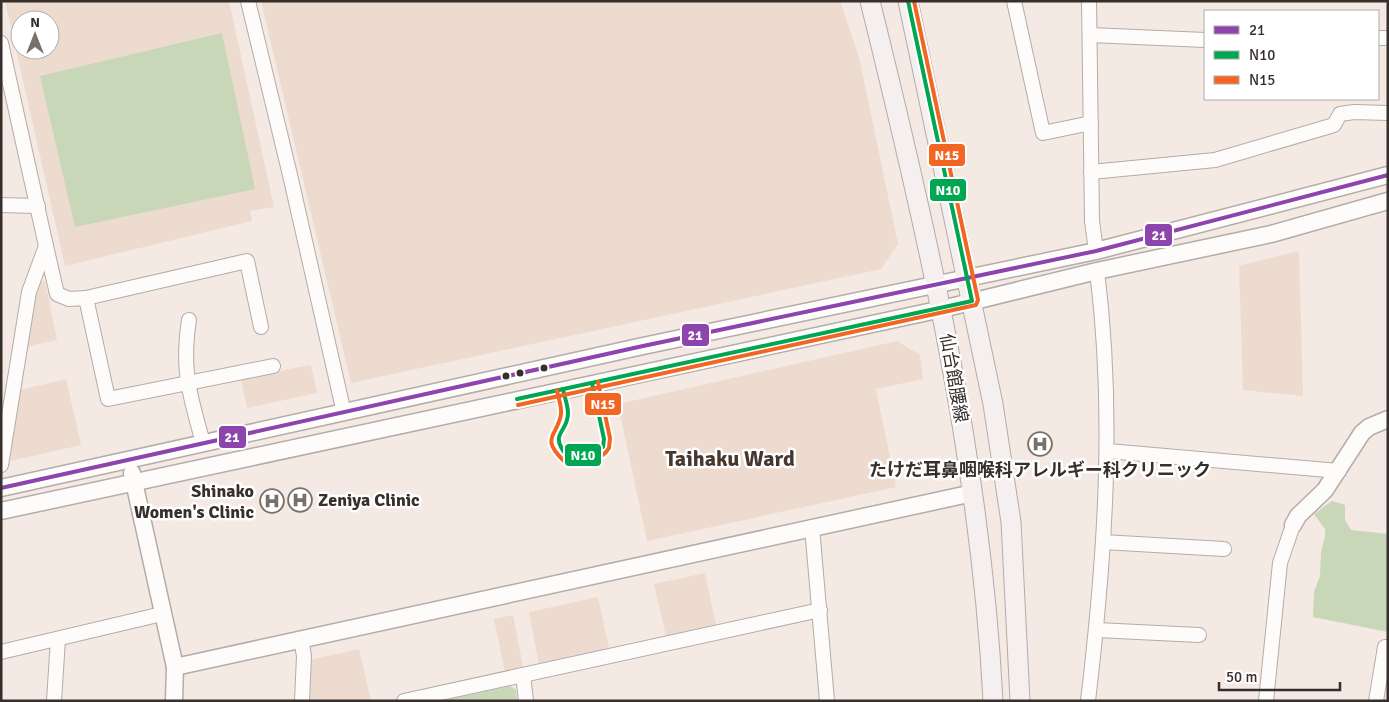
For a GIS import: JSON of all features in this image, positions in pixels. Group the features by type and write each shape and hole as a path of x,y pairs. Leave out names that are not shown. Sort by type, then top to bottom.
{"main road":[{"name":"仙台館腰線","path":"870,1 942,308 973,493 993,701"},
{"name":"仙台館腰線","path":"908,1 993,404 1011,522 1020,701"}],"street":[{"path":"248,1 290,174 344,414"},
{"path":"1014,1 1043,133 1091,123"},
{"path":"1090,1 1092,221 1096,251"},
{"path":"1090,35 1204,40"},
{"path":"1,43 57,294 69,298 86,298 246,261 261,327"},
{"path":"1091,172 1215,160 1334,125 1340,114 1354,112 1388,113"},
{"path":"46,246 29,292 1,466 3,488 203,442 344,414 643,346 1096,251 1388,175"},
{"path":"1331,191 1338,215"},
{"path":"1,511 942,308 1097,271 1271,234 1388,201"},
{"path":"1,205 38,206"},
{"path":"1088,701 1097,630 1108,451 1101,304 1097,271"},
{"path":"86,298 108,399 273,366"},
{"path":"189,320 185,345 186,383 203,442"},
{"path":"1266,701 1280,563 1293,525 1298,516 1325,490 1362,433 1369,427 1388,419"},
{"path":"1108,451 1339,471"},
{"path":"130,460 175,667 174,701"},
{"path":"175,667 973,493"},
{"path":"812,527 827,701"},
{"path":"1103,542 1224,549"},
{"path":"404,701 820,610"},
{"path":"1,652 162,614"},
{"path":"1097,630 1199,635"},
{"path":"54,701 58,639"},
{"path":"301,639 304,656 302,701"},
{"path":"1376,701 1385,647"},
{"path":"523,675 526,701"}],"shaded area":[{"path":"5,1 229,1 274,207 250,211 252,221 65,266 18,60 60,60 60,10 10,10 10,23"},
{"path":"261,1 840,1 859,57 898,244 881,269 351,383"},
{"path":"1299,251 1303,396 1243,390 1239,266"},
{"path":"45,281 57,340 25,347 36,283"},
{"path":"897,341 920,355 923,379 876,389 896,487 647,541 618,404"},
{"path":"311,365 317,393 247,408 241,378"},
{"path":"66,379 81,445 10,461 20,390"},
{"path":"705,573 716,625 666,636 654,584"},
{"path":"598,597 609,648 539,664 529,612"},
{"path":"513,615 523,667 505,672 494,619"},
{"path":"359,649 371,701 308,701 310,660"}],"green space":[{"path":"222,33 255,189 75,227 40,76"},
{"path":"1332,501 1345,505 1345,520 1351,530 1388,534 1388,632 1313,617 1314,592 1320,576 1321,553 1325,536 1325,529 1314,514"},
{"path":"510,686 516,690 517,701 440,701"}],"transit line":[{"name":"N10","path":"517,399 972,301 908,1"},
{"name":"N15","path":"518,405 976,305 978,300 914,1"},
{"name":"21","path":"1,488 643,346 1096,251 1388,175"},
{"name":"N15","path":"557,390 561,414 551,441 553,447 564,461 576,463 589,461 601,456 609,448 610,438 598,382"},
{"name":"N10","path":"563,389 568,413 567,420 560,433 559,442 567,456 585,455 603,447 604,439 592,383"}],"place":[{"name":"たけだ耳鼻咽喉科アレルギー科クリニック","path":"1040,444"},
{"name":"Zeniya Clinic","path":"300,500"},
{"name":"Shinako Women's Clinic","path":"272,501"}],"district":[{"name":"Taihaku Ward","path":"730,458"}]}
